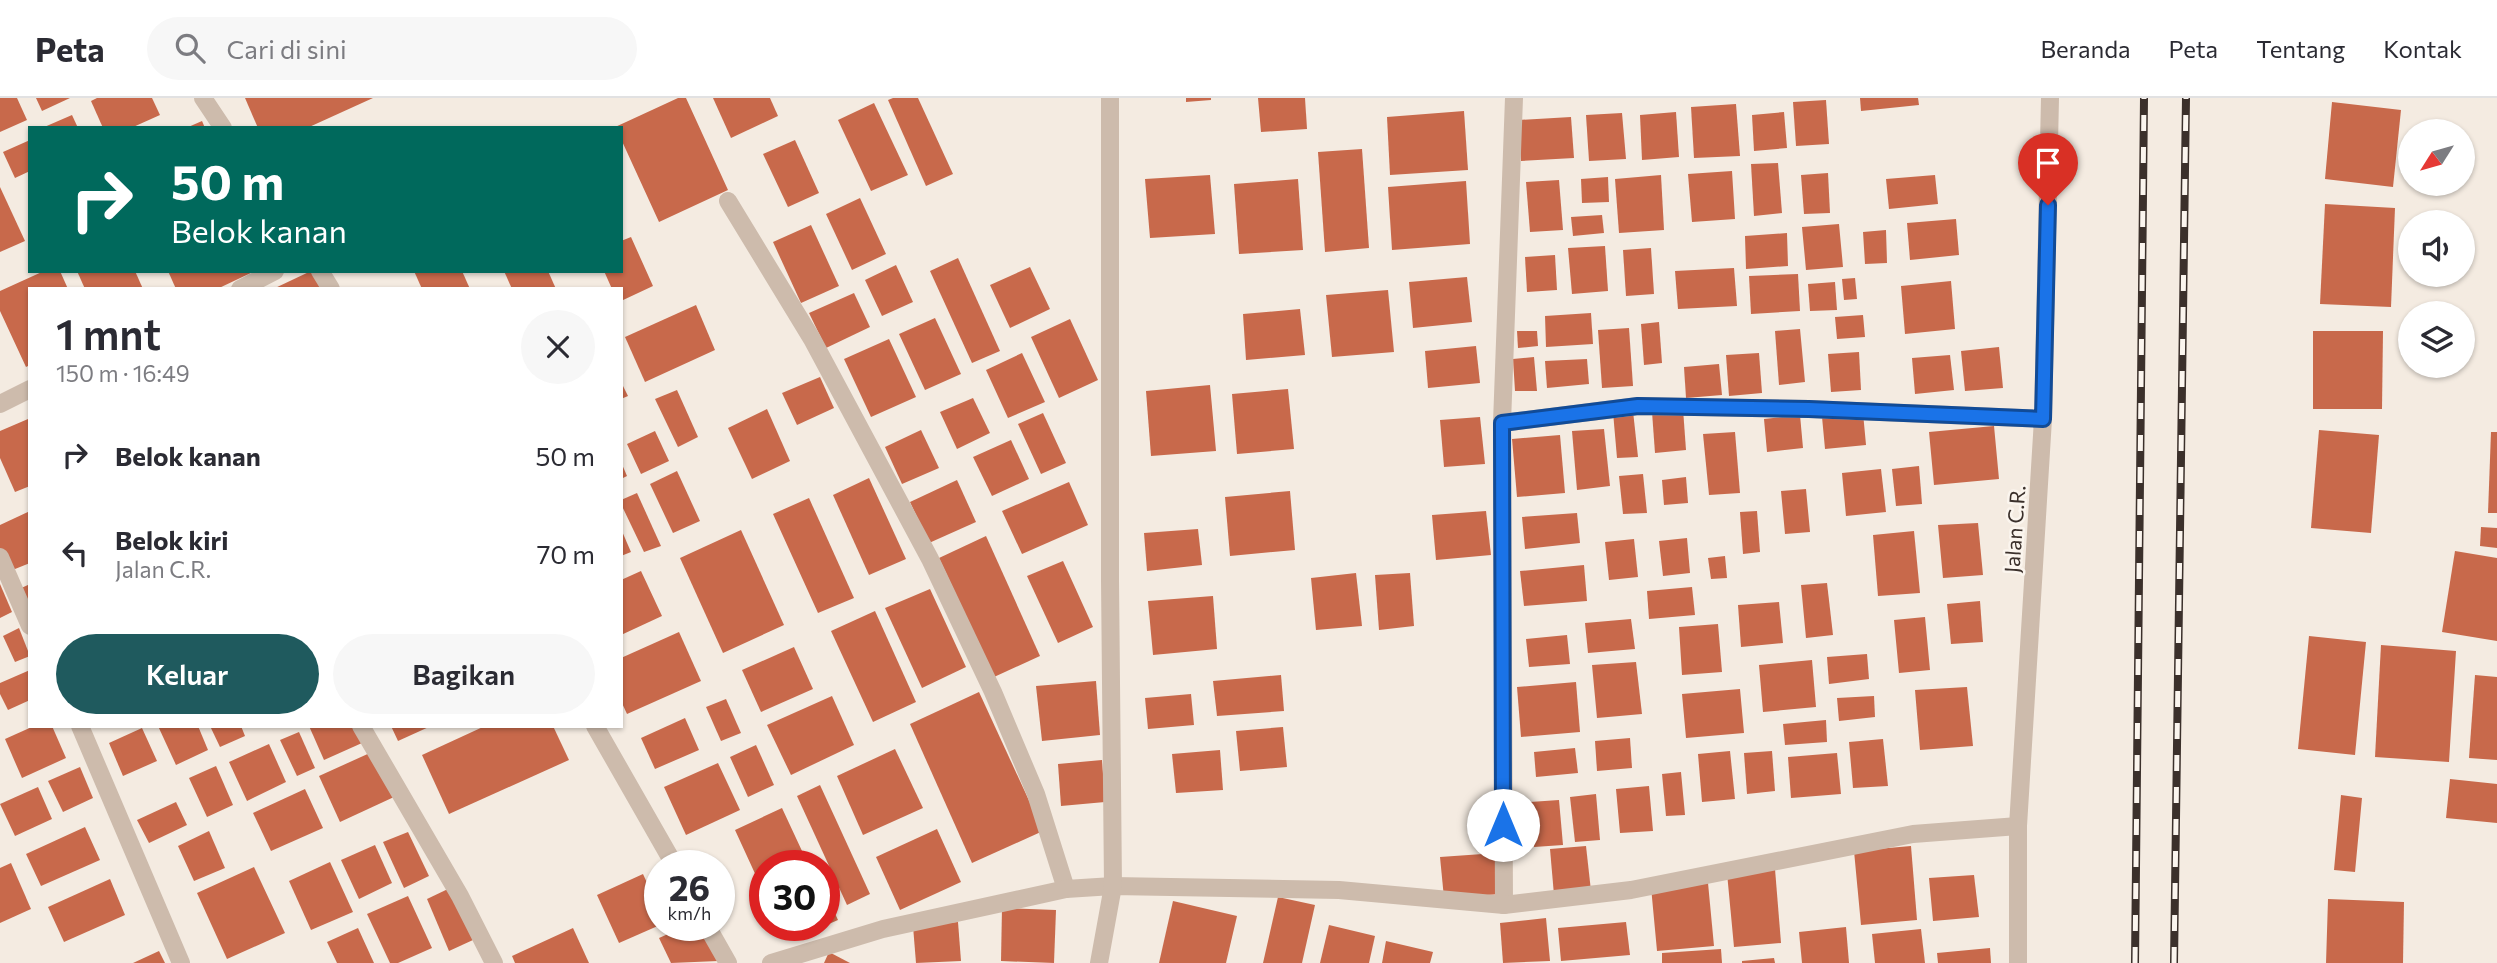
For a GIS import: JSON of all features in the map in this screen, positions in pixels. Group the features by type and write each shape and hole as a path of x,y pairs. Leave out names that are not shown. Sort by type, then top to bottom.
{"street":[{"path":"203,98 222,126"},
{"path":"1099,963 1113,886 1110,98"},
{"path":"1504,905 1502,423 1514,98"},
{"name":"Jalan C.R.","path":"2018,963 2018,826 2043,419 2050,98"},
{"path":"728,201 812,339 930,559 993,692 1030,782 1066,889"},
{"path":"244,287 271,273"},
{"path":"0,404 28,390"},
{"path":"1502,423 1638,406 1809,409 2043,419"},
{"path":"0,557 28,621"},
{"path":"81,728 181,963"},
{"path":"362,728 460,896 494,963"},
{"path":"596,728 666,850"},
{"path":"771,963 883,929 1066,889 1113,886 1339,890 1504,905 1631,890 1913,834 2018,826"},
{"path":"716,941 728,963"}],"building":[{"path":"0,98 17,98 27,120 0,132"},
{"path":"36,98 70,98 42,111"},
{"path":"97,98 152,98 160,115 135,126 102,126 91,101"},
{"path":"245,98 373,98 311,126 257,126"},
{"path":"678,98 686,98 728,190 659,222 623,143 623,126 617,126"},
{"path":"713,98 770,98 778,116 731,138"},
{"path":"918,98 953,174 926,186 888,100"},
{"path":"1186,98 1211,98 1211,100 1186,102"},
{"path":"1258,98 1305,98 1307,129 1261,132"},
{"path":"1860,98 1918,98 1919,105 1861,111"},
{"path":"1826,100 1829,144 1796,146 1793,102"},
{"path":"2332,102 2401,110 2393,187 2325,179"},
{"path":"874,103 908,175 871,191 838,120"},
{"path":"1736,104 1740,156 1694,158 1691,107"},
{"path":"1464,111 1468,170 1390,175 1387,117"},
{"path":"1676,112 1679,157 1642,160 1640,115"},
{"path":"1784,112 1787,148 1754,151 1752,115"},
{"path":"1622,113 1626,159 1589,161 1586,115"},
{"path":"72,115 77,126 47,126"},
{"path":"1571,117 1574,158 1521,161 1518,120"},
{"path":"202,121 204,126 191,126"},
{"path":"795,140 819,193 788,207 763,154"},
{"path":"28,141 28,172 15,178 3,152"},
{"path":"1362,149 1369,248 1325,252 1318,152"},
{"path":"1778,163 1782,213 1754,216 1751,164"},
{"path":"1732,171 1735,219 1692,222 1688,174"},
{"path":"1828,173 1830,213 1804,214 1801,175"},
{"path":"1210,175 1215,234 1150,238 1145,179"},
{"path":"1661,175 1664,230 1619,233 1615,179"},
{"path":"1935,175 1938,204 1889,209 1886,179"},
{"path":"1608,177 1609,202 1582,203 1581,179"},
{"path":"1298,179 1303,250 1239,254 1234,184"},
{"path":"1559,180 1563,230 1530,232 1526,182"},
{"path":"1466,181 1470,244 1392,250 1388,187"},
{"path":"0,187 25,241 0,252"},
{"path":"860,198 886,254 852,270 826,214"},
{"path":"2325,204 2395,208 2391,307 2320,304"},
{"path":"1602,215 1604,233 1573,236 1571,217"},
{"path":"1956,219 1959,255 1910,260 1907,223"},
{"path":"1839,224 1843,267 1806,270 1802,227"},
{"path":"811,225 839,286 801,303 773,242"},
{"path":"1886,230 1887,263 1865,264 1863,232"},
{"path":"1787,233 1788,266 1746,269 1745,236"},
{"path":"631,237 653,286 623,300 623,287 611,287 605,273 623,273 623,240"},
{"path":"1605,246 1608,291 1572,294 1568,248"},
{"path":"1651,248 1654,294 1626,296 1623,250"},
{"path":"1555,255 1557,290 1527,292 1525,257"},
{"path":"958,258 1000,351 972,363 930,271"},
{"path":"896,265 913,302 882,316 865,280"},
{"path":"1030,267 1050,309 1010,328 990,285"},
{"path":"1734,268 1737,306 1678,309 1675,271"},
{"path":"40,273 61,273 67,287 28,287 26,367 0,311 0,291"},
{"path":"78,273 136,273 142,287 84,287"},
{"path":"169,273 251,273 221,287 175,287"},
{"path":"307,273 314,273 320,287 277,287"},
{"path":"415,273 463,273 469,287 421,287"},
{"path":"505,273 549,273 555,287 511,287"},
{"path":"1798,274 1800,311 1751,314 1749,276"},
{"path":"1467,277 1472,322 1413,328 1409,282"},
{"path":"1855,278 1857,299 1844,300 1842,279"},
{"path":"1951,281 1955,329 1905,334 1901,286"},
{"path":"1835,282 1837,310 1810,311 1808,284"},
{"path":"1388,290 1394,352 1332,357 1326,295"},
{"path":"854,293 870,327 826,348 809,313"},
{"path":"696,305 715,350 645,382 625,337"},
{"path":"1300,309 1305,355 1246,360 1243,314"},
{"path":"1591,313 1593,344 1546,347 1545,316"},
{"path":"1863,315 1865,337 1837,339 1835,317"},
{"path":"935,318 961,374 925,390 899,334"},
{"path":"1070,319 1098,380 1059,398 1031,337"},
{"path":"1659,322 1662,363 1644,365 1641,324"},
{"path":"1629,328 1633,386 1602,388 1598,330"},
{"path":"1800,329 1805,382 1779,385 1775,331"},
{"path":"1517,331 1537,331 1538,346 1518,348"},
{"path":"2313,331 2383,331 2382,409 2313,409"},
{"path":"889,339 916,397 871,417 844,359"},
{"path":"1476,346 1480,383 1428,388 1425,351"},
{"path":"1999,347 2003,388 1965,391 1961,351"},
{"path":"1859,352 1861,390 1831,392 1828,354"},
{"path":"1022,353 1045,402 1008,418 986,370"},
{"path":"1759,353 1762,393 1729,396 1726,355"},
{"path":"1950,355 1954,390 1915,394 1912,358"},
{"path":"1534,357 1537,391 1515,391 1513,359"},
{"path":"1587,359 1589,384 1547,388 1545,361"},
{"path":"1719,364 1722,395 1686,398 1684,367"},
{"path":"820,377 834,408 797,425 782,393"},
{"path":"1210,385 1216,451 1151,456 1146,391"},
{"path":"1288,389 1294,449 1237,454 1232,394"},
{"path":"677,390 698,437 678,447 655,399"},
{"path":"973,398 990,433 957,449 940,412"},
{"path":"767,409 790,461 752,479 728,428"},
{"path":"1683,409 1686,450 1655,453 1652,412"},
{"path":"1633,411 1638,457 1617,458 1613,412"},
{"path":"1043,413 1066,463 1041,474 1018,424"},
{"path":"1863,413 1866,445 1825,449 1822,417"},
{"path":"1800,415 1803,448 1767,452 1764,419"},
{"path":"1480,417 1485,464 1444,467 1440,420"},
{"path":"28,419 28,487 15,492 0,458 0,431"},
{"path":"1994,426 1999,479 1934,485 1929,432"},
{"path":"1604,429 1610,486 1577,490 1572,431"},
{"path":"921,430 939,468 902,484 885,447"},
{"path":"2319,430 2379,435 2371,533 2311,528"},
{"path":"655,431 669,461 641,474 627,444"},
{"path":"1735,432 1740,493 1709,495 1703,434"},
{"path":"2491,432 2497,432 2497,513 2488,513"},
{"path":"1560,435 1565,493 1517,497 1512,439"},
{"path":"1011,440 1029,479 992,496 973,457"},
{"path":"1919,466 1922,504 1896,506 1892,469"},
{"path":"1881,469 1886,512 1846,516 1842,473"},
{"path":"677,471 700,521 673,533 650,484"},
{"path":"1643,474 1647,513 1623,514 1619,476"},
{"path":"1686,477 1688,503 1664,505 1662,480"},
{"path":"869,478 906,559 869,575 833,495"},
{"path":"957,480 976,522 929,543 910,502"},
{"path":"1069,482 1088,525 1022,554 1002,511"},
{"path":"1806,489 1810,532 1785,534 1781,491"},
{"path":"1290,491 1295,550 1230,556 1225,497"},
{"path":"637,493 661,546 644,552 623,508 623,499"},
{"path":"809,498 854,598 818,613 773,514"},
{"path":"1486,511 1491,555 1436,560 1432,515"},
{"path":"1757,511 1760,552 1743,554 1740,512"},
{"path":"28,512 28,564 10,571 0,549 0,525"},
{"path":"1577,513 1580,543 1525,549 1522,517"},
{"path":"1978,523 1983,575 1943,578 1938,525"},
{"path":"2481,527 2497,528 2497,548 2480,546"},
{"path":"1198,529 1202,565 1147,571 1144,533"},
{"path":"741,530 784,625 723,653 680,558"},
{"path":"1914,531 1920,593 1878,596 1873,535"},
{"path":"623,534 631,552 623,555"},
{"path":"986,536 1040,656 994,677 939,558"},
{"path":"1687,538 1690,573 1663,576 1659,541"},
{"path":"1634,539 1638,577 1609,580 1605,542"},
{"path":"2455,551 2497,558 2497,641 2442,632"},
{"path":"1725,556 1727,578 1711,579 1708,558"},
{"path":"1063,561 1093,627 1058,643 1027,576"},
{"path":"1584,565 1587,601 1524,606 1520,571"},
{"path":"641,571 662,616 623,634 623,579"},
{"path":"1356,573 1362,626 1316,630 1311,578"},
{"path":"1410,573 1414,626 1379,630 1375,575"},
{"path":"1827,583 1833,635 1806,638 1801,585"},
{"path":"0,584 12,612 0,618"},
{"path":"28,585 28,607 15,591"},
{"path":"1692,587 1695,615 1649,619 1647,591"},
{"path":"930,589 966,667 922,688 885,608"},
{"path":"1213,596 1217,649 1153,655 1148,601"},
{"path":"1980,601 1983,642 1951,644 1947,604"},
{"path":"1779,602 1783,643 1741,647 1738,605"},
{"path":"875,611 916,702 873,722 831,631"},
{"path":"1925,617 1930,670 1899,673 1894,620"},
{"path":"1631,619 1635,649 1588,653 1585,623"},
{"path":"1718,624 1722,672 1682,675 1679,627"},
{"path":"19,628 28,657 15,662 3,636"},
{"path":"679,632 701,681 627,714 623,705 623,657"},
{"path":"1567,635 1570,664 1529,667 1526,639"},
{"path":"2309,636 2366,642 2355,755 2298,749"},
{"path":"2381,645 2456,651 2449,762 2375,757"},
{"path":"794,647 813,689 761,712 742,670"},
{"path":"1867,654 1869,679 1829,684 1827,657"},
{"path":"1812,660 1816,707 1763,712 1759,665"},
{"path":"1636,662 1642,714 1597,718 1592,665"},
{"path":"28,671 28,701 8,710 0,694 0,683"},
{"path":"1281,675 1284,711 1217,716 1213,681"},
{"path":"2475,675 2497,677 2497,760 2469,758"},
{"path":"1096,681 1100,735 1042,741 1036,686"},
{"path":"1576,682 1580,732 1521,737 1517,687"},
{"path":"1967,687 1973,746 1920,750 1915,690"},
{"path":"1740,689 1744,733 1686,738 1682,694"},
{"path":"979,692 1043,831 972,863 910,724"},
{"path":"1191,694 1194,725 1148,729 1145,698"},
{"path":"832,696 854,745 791,775 767,725"},
{"path":"1874,696 1875,717 1839,721 1837,698"},
{"path":"726,699 741,733 721,741 706,707"},
{"path":"685,718 699,750 655,769 641,738"},
{"path":"1826,720 1827,742 1785,745 1783,724"},
{"path":"1283,727 1287,767 1240,771 1236,731"},
{"path":"30,728 53,728 66,758 22,778 5,739"},
{"path":"142,728 157,761 123,776 109,743"},
{"path":"159,728 199,728 208,750 176,765"},
{"path":"211,728 242,728 245,736 220,747"},
{"path":"310,728 355,728 362,743 324,760"},
{"path":"392,728 427,728 398,741"},
{"path":"481,728 554,728 569,760 449,814 422,755"},
{"path":"299,732 315,768 297,776 280,740"},
{"path":"1630,738 1632,768 1597,771 1595,741"},
{"path":"1883,739 1888,786 1853,788 1849,742"},
{"path":"269,744 286,782 247,801 229,762"},
{"path":"756,745 774,785 748,797 730,757"},
{"path":"1575,748 1578,773 1536,777 1534,752"},
{"path":"895,749 923,808 863,835 837,776"},
{"path":"1220,750 1223,790 1176,793 1172,754"},
{"path":"1730,751 1735,799 1702,802 1698,754"},
{"path":"1772,751 1775,791 1747,794 1744,753"},
{"path":"372,752 394,797 340,822 319,776"},
{"path":"1837,753 1841,794 1791,798 1788,757"},
{"path":"1102,760 1105,802 1061,806 1058,764"},
{"path":"718,763 740,810 686,835 664,787"},
{"path":"216,766 233,805 207,817 189,778"},
{"path":"80,767 93,798 63,812 48,781"},
{"path":"1681,772 1685,815 1666,816 1662,774"},
{"path":"2450,779 2497,784 2497,823 2446,818"},
{"path":"820,785 870,894 847,905 840,890 840,850 822,850 797,796"},
{"path":"1649,786 1653,831 1620,833 1616,789"},
{"path":"38,787 52,819 15,836 0,804"},
{"path":"305,789 323,828 271,851 253,813"},
{"path":"1596,794 1600,840 1575,842 1570,797"},
{"path":"2341,795 2362,798 2355,872 2334,870"},
{"path":"1559,800 1563,845 1534,847 1530,802"},
{"path":"176,802 187,825 149,843 137,820"},
{"path":"782,808 802,850 749,850 749,860 735,830"},
{"path":"85,827 100,860 41,886 26,854"},
{"path":"937,829 961,882 900,910 876,857"},
{"path":"209,831 225,868 194,881 178,846"},
{"path":"408,832 429,876 404,888 383,842"},
{"path":"375,845 392,883 359,899 341,860"},
{"path":"1586,846 1591,891 1554,895 1550,849"},
{"path":"1911,846 1917,920 1861,925 1854,851"},
{"path":"1497,853 1501,894 1444,898 1440,857"},
{"path":"330,862 353,912 311,930 289,881"},
{"path":"11,863 31,909 0,923 0,868"},
{"path":"254,867 285,933 227,959 197,893"},
{"path":"1775,869 1781,943 1734,947 1727,873"},
{"path":"643,874 644,932 619,943 597,895"},
{"path":"1974,875 1979,917 1933,921 1929,878"},
{"path":"110,879 125,915 64,942 48,907"},
{"path":"1708,883 1714,946 1657,951 1651,887"},
{"path":"450,888 473,940 449,951 427,899"},
{"path":"408,896 432,948 398,963 390,963 367,914"},
{"path":"1278,897 1315,905 1302,963 1263,963"},
{"path":"2328,899 2404,902 2403,963 2326,963"},
{"path":"1173,901 1237,916 1226,963 1159,963"},
{"path":"1002,908 1056,910 1054,963 1001,961"},
{"path":"1546,918 1550,961 1503,963 1500,923"},
{"path":"958,922 961,961 916,963 913,926"},
{"path":"1626,922 1630,955 1561,961 1558,928"},
{"path":"1329,925 1375,936 1369,963 1320,963"},
{"path":"1846,927 1849,963 1802,963 1799,932"},
{"path":"358,928 374,963 337,963 327,942"},
{"path":"573,928 589,963 515,963 512,956"},
{"path":"1921,929 1925,963 1875,963 1872,934"},
{"path":"660,941 709,941 718,961 671,963"},
{"path":"1386,941 1433,952 1430,963 1382,963"},
{"path":"1990,948 1991,963 1938,963 1937,953"},
{"path":"1721,949 1722,963 1662,963 1662,953"},
{"path":"159,951 165,963 133,963"},
{"path":"829,952 850,963 824,963"},
{"path":"1774,958 1775,963 1742,963 1742,961"}],"railway":[{"path":"2135,963 2144,98"},
{"path":"2174,963 2186,98"}],"route":[{"path":"1503,825 1502,423 1638,406 1809,409 2043,419 2048,205"}]}
